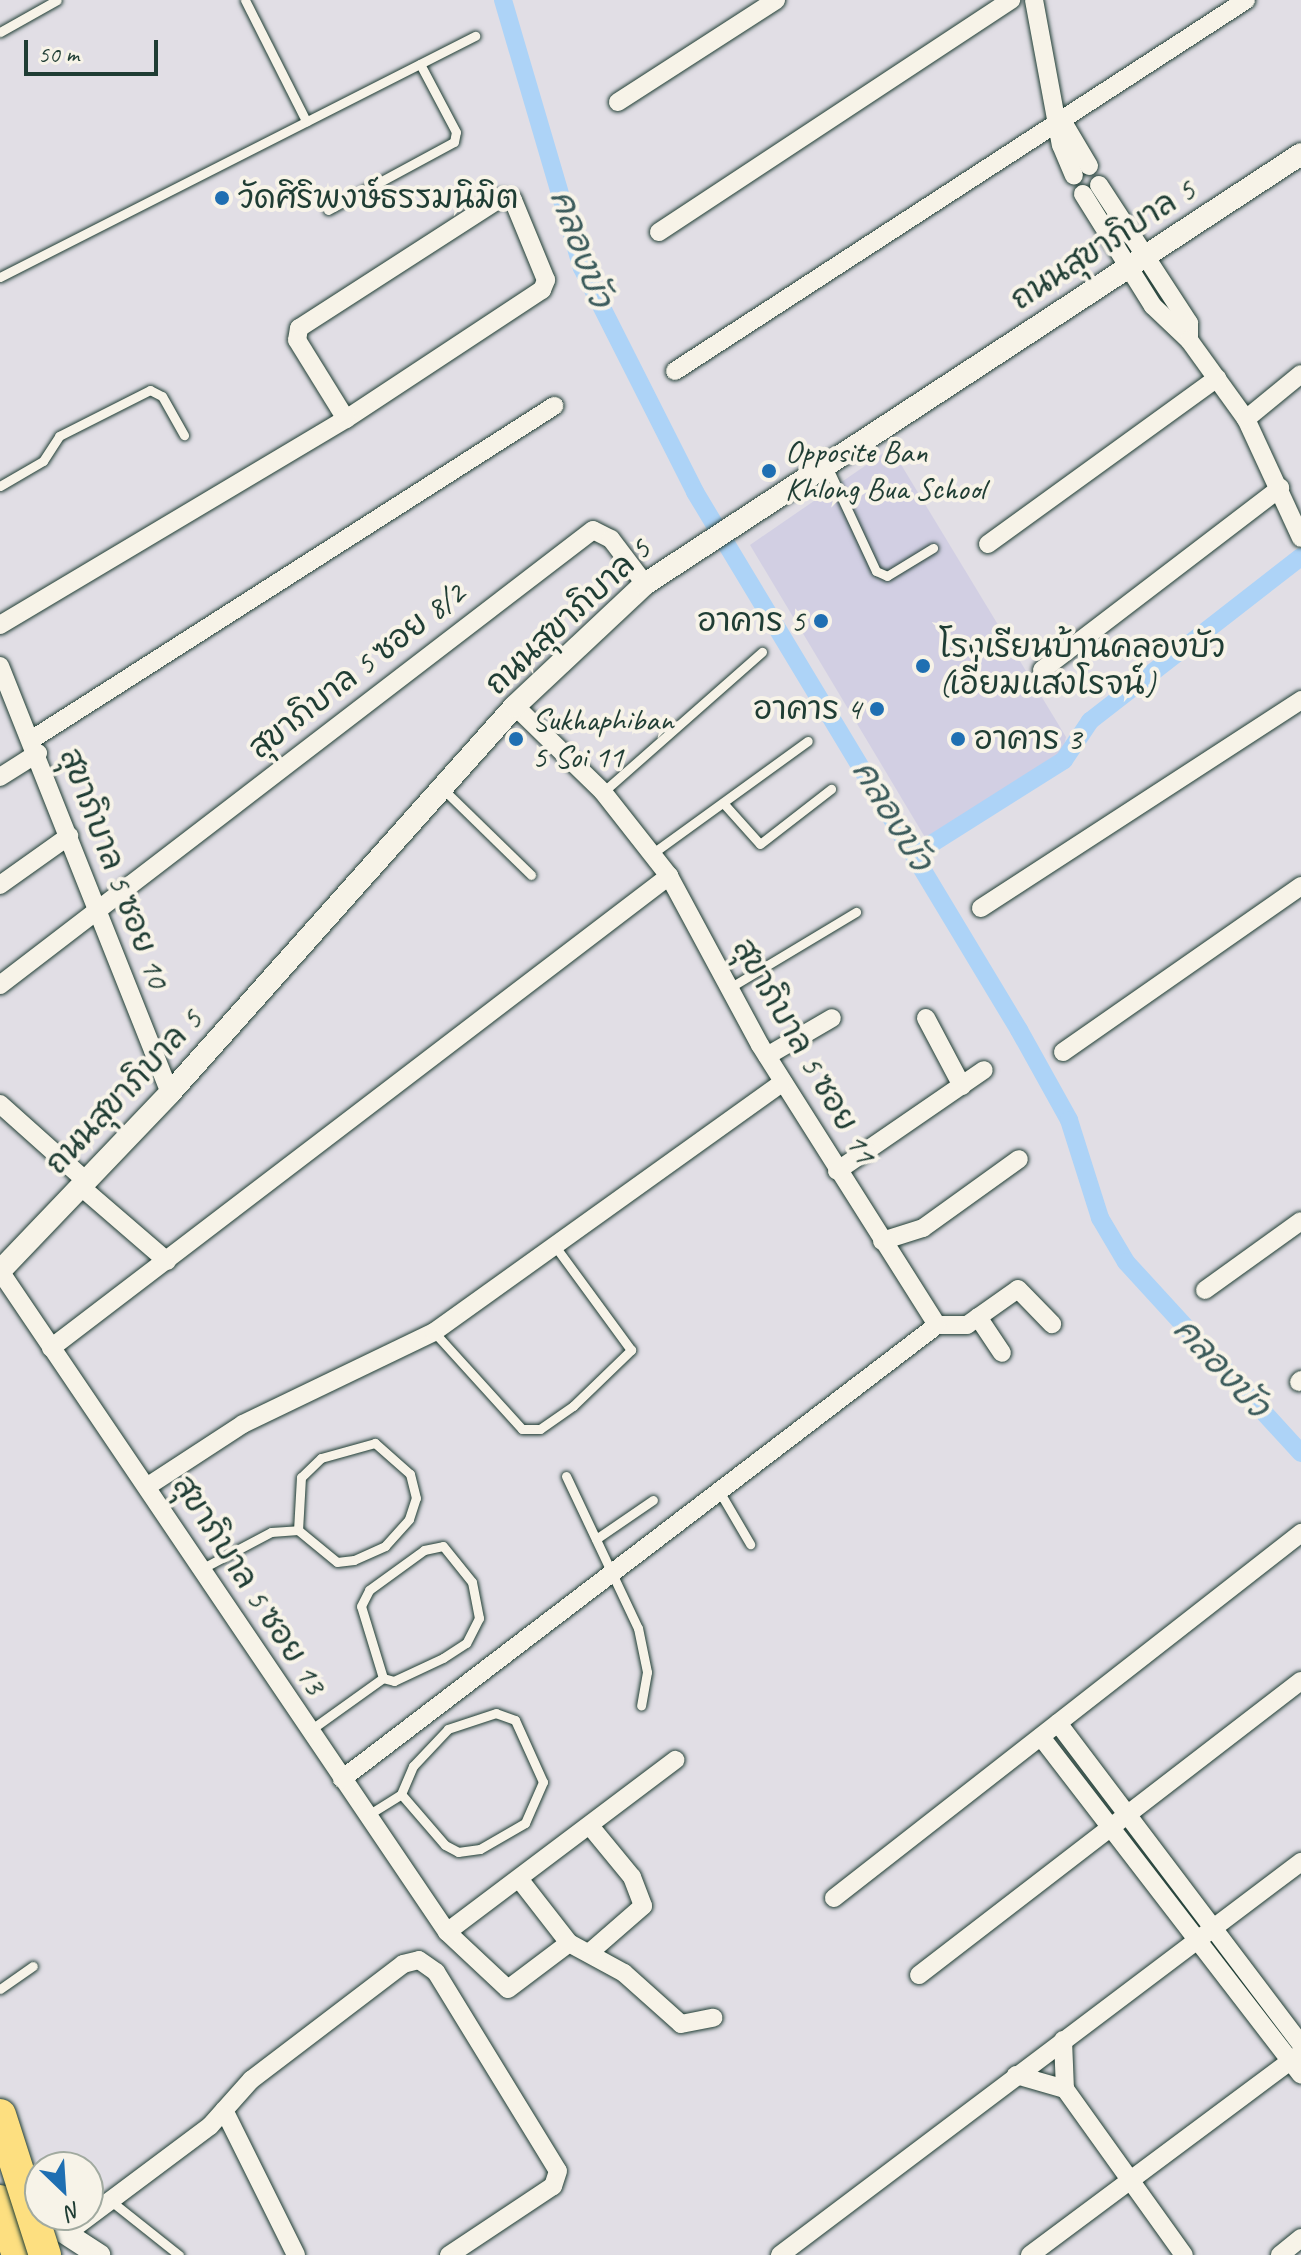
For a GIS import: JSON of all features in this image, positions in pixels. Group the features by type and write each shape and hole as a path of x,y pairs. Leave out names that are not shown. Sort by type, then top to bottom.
{"highway":[{"path":"0,2115 56,2244"},
{"path":"0,2201 18,2255"}],"street":[{"path":"618,102 776,0"},
{"path":"659,232 1011,0"},
{"path":"1034,0 1063,122 1061,145 1082,170"},
{"path":"675,371 1063,122 1246,0"},
{"name":"ถนนสุขาภิบาล 5","path":"0,1271 170,1093 515,706 645,584 685,554 827,466 1301,154"},
{"path":"1091,190 1137,260 1189,323 1189,340 1246,419 1298,530"},
{"path":"0,625 346,419 546,286 513,200 501,198 299,328 297,340 346,419"},
{"path":"1246,419 1301,374"},
{"path":"988,544 1217,378"},
{"path":"0,777 34,746 554,406"},
{"path":"1042,670 1280,488"},
{"name":"สุขาภิบาล 5 ซอย 8/2","path":"98,909 593,530 611,539 645,584"},
{"name":"สุขาภิบาล 5 ซอย 10","path":"0,666 170,1093"},
{"path":"981,908 1301,700"},
{"name":"สุขาภิบาล 5 ซอย 11","path":"515,706 603,792 669,876 767,1056 937,1325"},
{"path":"0,885 69,836"},
{"path":"51,1348 669,876"},
{"path":"1063,1052 1301,886"},
{"path":"0,985 98,909"},
{"path":"767,1056 832,1018"},
{"path":"926,1018 962,1086"},
{"path":"837,1171 984,1070"},
{"path":"148,1486 243,1424 434,1332 783,1082"},
{"path":"0,1104 167,1261"},
{"path":"882,1241 923,1228 1019,1159"},
{"path":"1205,1290 1301,1221"},
{"name":"สุขาภิบาล 5 ซอย 13","path":"0,1271 447,1932 508,1989 569,1943"},
{"path":"342,1779 722,1496 937,1325 956,1329 1018,1289 1052,1324"},
{"path":"978,1317 1002,1353"},
{"path":"834,1898 1301,1533"},
{"path":"919,1975 1301,1681"},
{"path":"1058,1723 1301,2044"},
{"path":"1030,2255 1297,2063 1197,1940 1041,1737"},
{"path":"447,1932 520,1880 675,1760"},
{"path":"590,1826 632,1877 643,1906 590,1952"},
{"path":"780,2255 1301,1862"},
{"path":"520,1880 569,1943 590,1952 681,2024 713,2018"},
{"path":"56,2244 224,2110 251,2080 403,1964 430,1966 558,2171 553,2186 449,2255"},
{"path":"1063,2040 1065,2089 1184,2255"},
{"path":"1016,2075 1065,2089"},
{"path":"224,2110 296,2255"},
{"path":"0,2191 56,2244 99,2255"},
{"path":"1280,2255 1301,2238"}],"lane":[{"path":"0,32 57,0"},
{"path":"245,0 306,121"},
{"path":"0,277 475,36"},
{"path":"328,210 454,142 456,132 420,64"},
{"path":"0,486 43,461 59,436 150,390 162,396 184,435"},
{"path":"827,466 876,571 887,576 933,548"},
{"path":"603,792 762,652"},
{"path":"653,853 725,805 808,741"},
{"path":"443,789 531,875"},
{"path":"725,805 760,844 831,789"},
{"path":"731,987 856,912"},
{"path":"434,1332 522,1429 540,1429 562,1414 631,1350 603,1302 555,1246"},
{"path":"203,1568 271,1532 298,1530 337,1562 385,1546 413,1508 410,1474 375,1443 321,1458 301,1477 298,1530"},
{"path":"566,1476 645,1650 641,1705"},
{"path":"722,1496 750,1544"},
{"path":"596,1539 653,1500"},
{"path":"443,1546 472,1582 479,1618 466,1643 443,1658 394,1681 383,1678 361,1606 369,1590 424,1550 443,1546"},
{"path":"309,1731 383,1678"},
{"path":"366,1816 401,1794 413,1766 448,1729 496,1713 515,1720 543,1782 538,1802 510,1836 458,1852 401,1794"},
{"path":"0,1989 33,1966"},
{"path":"111,2201 179,2255"}],"shaded area":[{"name":"โรงเรียนบ้านคลองบัว (เอี่ยมแสงโรจน์)","path":"891,448 1066,737 1062,756 926,839 750,545"}],"waterway":[{"name":"คลองบัว","path":"503,0 582,268 695,492 1019,1030 1069,1120 1100,1218 1126,1262 1301,1453"},
{"path":"917,853 1064,760 1090,721 1301,557"}],"place":[{"name":"วัดศิริพงษ์ธรรมนิมิต","path":"222,198"},
{"name":"Opposite Ban Khlong Bua School","path":"769,471"},
{"name":"อาคาร 5","path":"821,621"},
{"name":"โรงเรียนบ้านคลองบัว (เอี่ยมแสงโรจน์)","path":"923,666"},
{"name":"อาคาร 4","path":"877,709"},
{"name":"Sukhaphiban 5 Soi 11","path":"516,739"},
{"name":"อาคาร 3","path":"958,739"}]}
